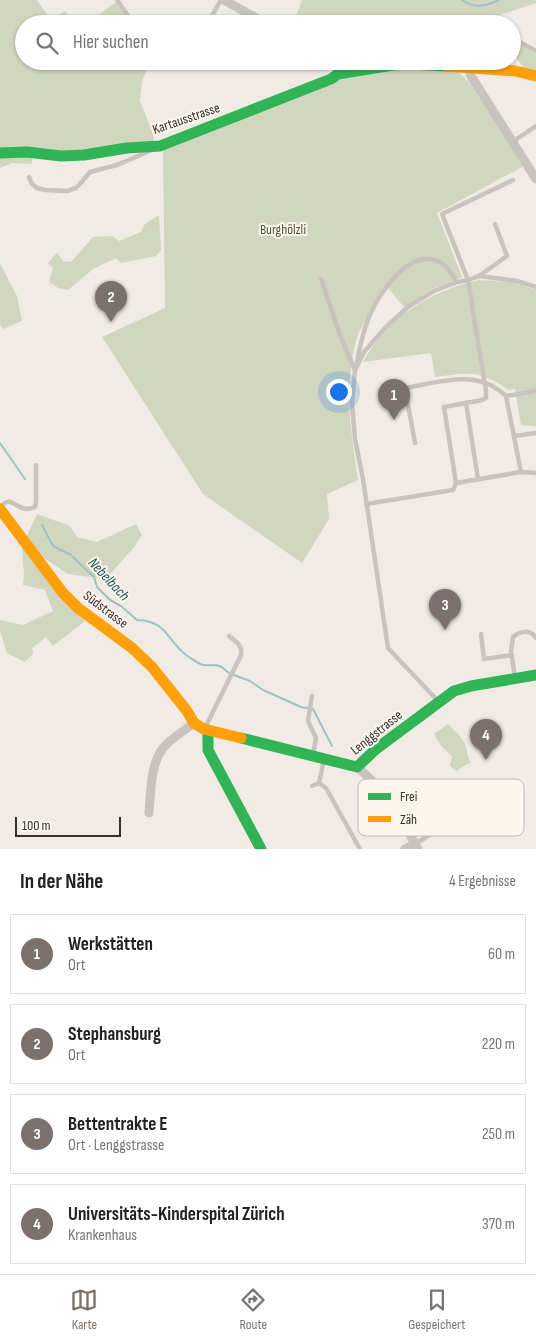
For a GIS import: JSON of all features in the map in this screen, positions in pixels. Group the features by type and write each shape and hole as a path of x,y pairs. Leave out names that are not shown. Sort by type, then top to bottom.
{"street":[{"path":"223,0 250,15"},
{"path":"339,70 343,73"},
{"name":"Kartausstrasse","path":"0,153 27,152 62,156 160,146 343,73 362,70"},
{"path":"470,70 471,76 536,179"},
{"name":"Kartausstrasse","path":"500,70 536,76"},
{"name":"Südstrasse","path":"0,508 63,593 76,607 132,648 152,667 201,727 208,750 261,849"},
{"name":"Lenggstrasse","path":"201,727 357,767 376,749 454,691 464,687 536,675"},
{"path":"149,813 154,768 159,754 169,742 201,727"},
{"path":"357,767 373,779"},
{"path":"405,849 416,846"}],"lane":[{"path":"117,0 128,15"},
{"path":"214,15 223,0"},
{"path":"521,43 536,51"},
{"path":"512,142 536,126"},
{"path":"28,176 36,188 67,191 76,188 90,172 117,165 160,146"},
{"path":"366,504 453,490 456,483 444,407 486,398 468,280 442,214 513,180"},
{"path":"355,370 371,342 394,318 426,294 479,276 507,256 496,224"},
{"path":"439,702 388,648 355,439 352,403 355,370 362,338 370,316 384,292 399,272 409,263 432,259 437,260 450,270 457,282"},
{"path":"479,276 517,281 536,287"},
{"path":"321,279 341,338 355,370"},
{"path":"414,443 405,388 465,378 484,381 500,390 506,396 521,472"},
{"path":"506,396 536,391"},
{"path":"466,403 478,479"},
{"path":"515,436 536,433"},
{"path":"0,508 7,502 11,502 20,508 32,509 34,507 36,502 36,465"},
{"path":"456,483 521,472 536,473"},
{"path":"516,679 511,644 513,637 517,633 529,632 536,638"},
{"path":"481,634 484,659 512,654"},
{"path":"201,727 241,655 242,648 229,636"},
{"path":"312,696 308,721 316,738 313,756"},
{"path":"319,783 325,759"},
{"path":"312,786 319,783"},
{"path":"319,783 326,788 360,849"},
{"path":"416,846 430,836"}],"green space":[{"path":"0,0 37,0 48,15 15,15 15,70 147,70 142,82 140,101 154,137 153,141 82,153 0,151"},
{"path":"302,0 536,0 536,3 500,15 296,15"},
{"path":"116,2 125,15 98,15"},
{"path":"65,11 68,15 59,15"},
{"path":"521,45 536,54 536,73 524,68 521,64"},
{"name":"Burghölzli","path":"382,70 455,70 471,85 524,166 437,213 462,277 432,289 404,307 387,287 362,326 353,356 349,391 351,426 358,480 327,494 329,519 302,563 203,494 102,337 165,308 163,150 336,80"},
{"path":"0,155 33,155 32,164 13,163 0,168"},
{"path":"159,215 161,250 156,256 121,263 116,258 93,269 68,290 58,288 49,282 53,268 48,263 57,253 63,261 71,262 93,237 112,236 119,241 141,232 145,224"},
{"path":"0,263 17,296 22,321 3,329 0,324"},
{"path":"479,280 512,282 536,290 536,428 535,426 521,425 515,389 509,390 498,383 474,374 435,377 431,353 363,362 385,332 412,308 444,291"},
{"path":"37,514 70,526 77,537 97,542 136,524 142,535 106,579 68,574 26,546 60,595 85,621 53,646 46,637 32,648 33,654 25,662 7,653 0,631 0,620 23,625 53,611 45,590 23,585 22,547"},
{"path":"448,724 463,741 471,762 456,771 450,766 452,756 442,747 434,734"}],"waterway":[{"path":"462,0 476,6 499,0"},
{"name":"Nebelbach","path":"0,443 25,479"},
{"name":"Nebelbach","path":"42,525 53,546 71,555"},
{"name":"Nebelbach","path":"73,557 94,577 97,587 110,600 121,606 137,620 147,621 160,627 179,649 197,662 203,665 217,665 229,673"},
{"name":"Nebelbach","path":"234,675 301,707 313,709 332,746"}],"traffic: fast":[{"path":"0,153 27,152 61,156 84,155 127,148 160,146 331,79 338,74 362,70"},
{"path":"241,738 357,767 376,749 454,691 471,686 536,675"},
{"path":"208,730 208,750 261,849"}],"traffic: slow":[{"path":"501,70 536,76"},
{"path":"0,509 63,593 78,608 132,648 152,667 187,711 194,723 204,729 241,738"}],"place":[{"name":"Stephansburg","path":"111,322"},
{"name":"Werkstätten","path":"394,420"},
{"name":"Bettentrakte E","path":"445,630"},
{"name":"Universitäts-Kinderspital Zürich","path":"486,760"}]}
